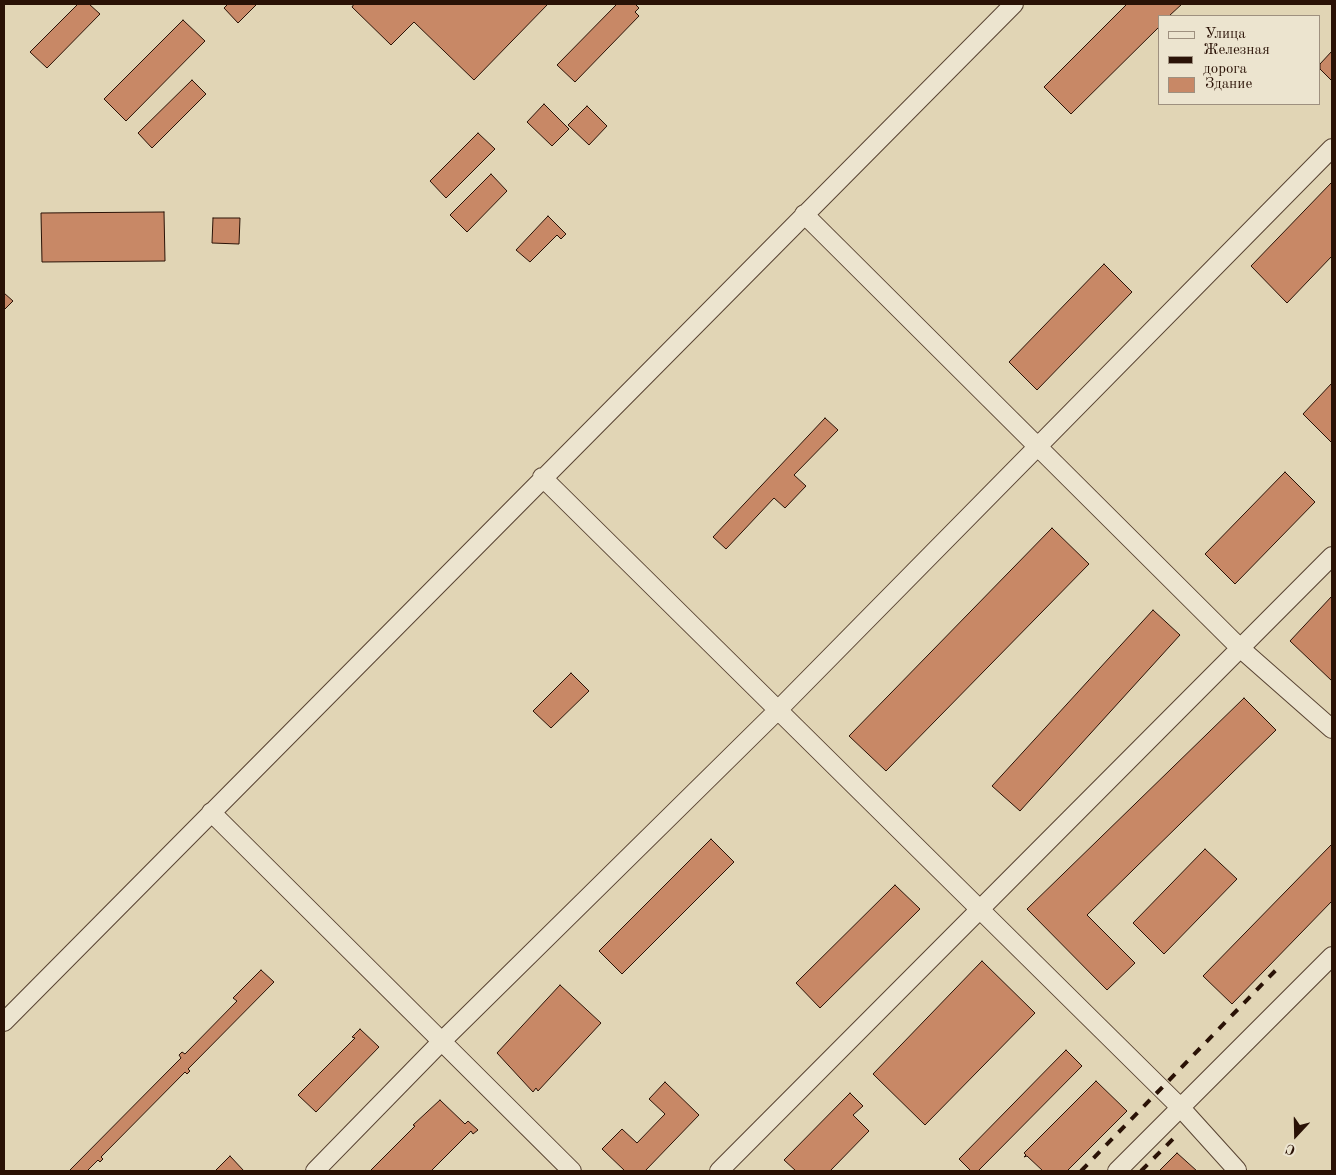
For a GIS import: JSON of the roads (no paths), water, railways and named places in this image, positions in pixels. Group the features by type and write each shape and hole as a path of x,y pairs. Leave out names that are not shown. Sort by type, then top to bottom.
{"lane":[{"path":"4,1022 542,477 1014,4"},
{"path":"315,1171 442,1041 778,710 1332,148"},
{"path":"804,214 1240,648 1332,729"},
{"path":"542,477 1180,1107 1236,1170"},
{"path":"719,1171 1332,556"},
{"path":"211,812 572,1171"},
{"path":"1117,1171 1332,956"}],"railway":[{"path":"1081,1171 1276,970"},
{"path":"1141,1171 1175,1137"}]}
